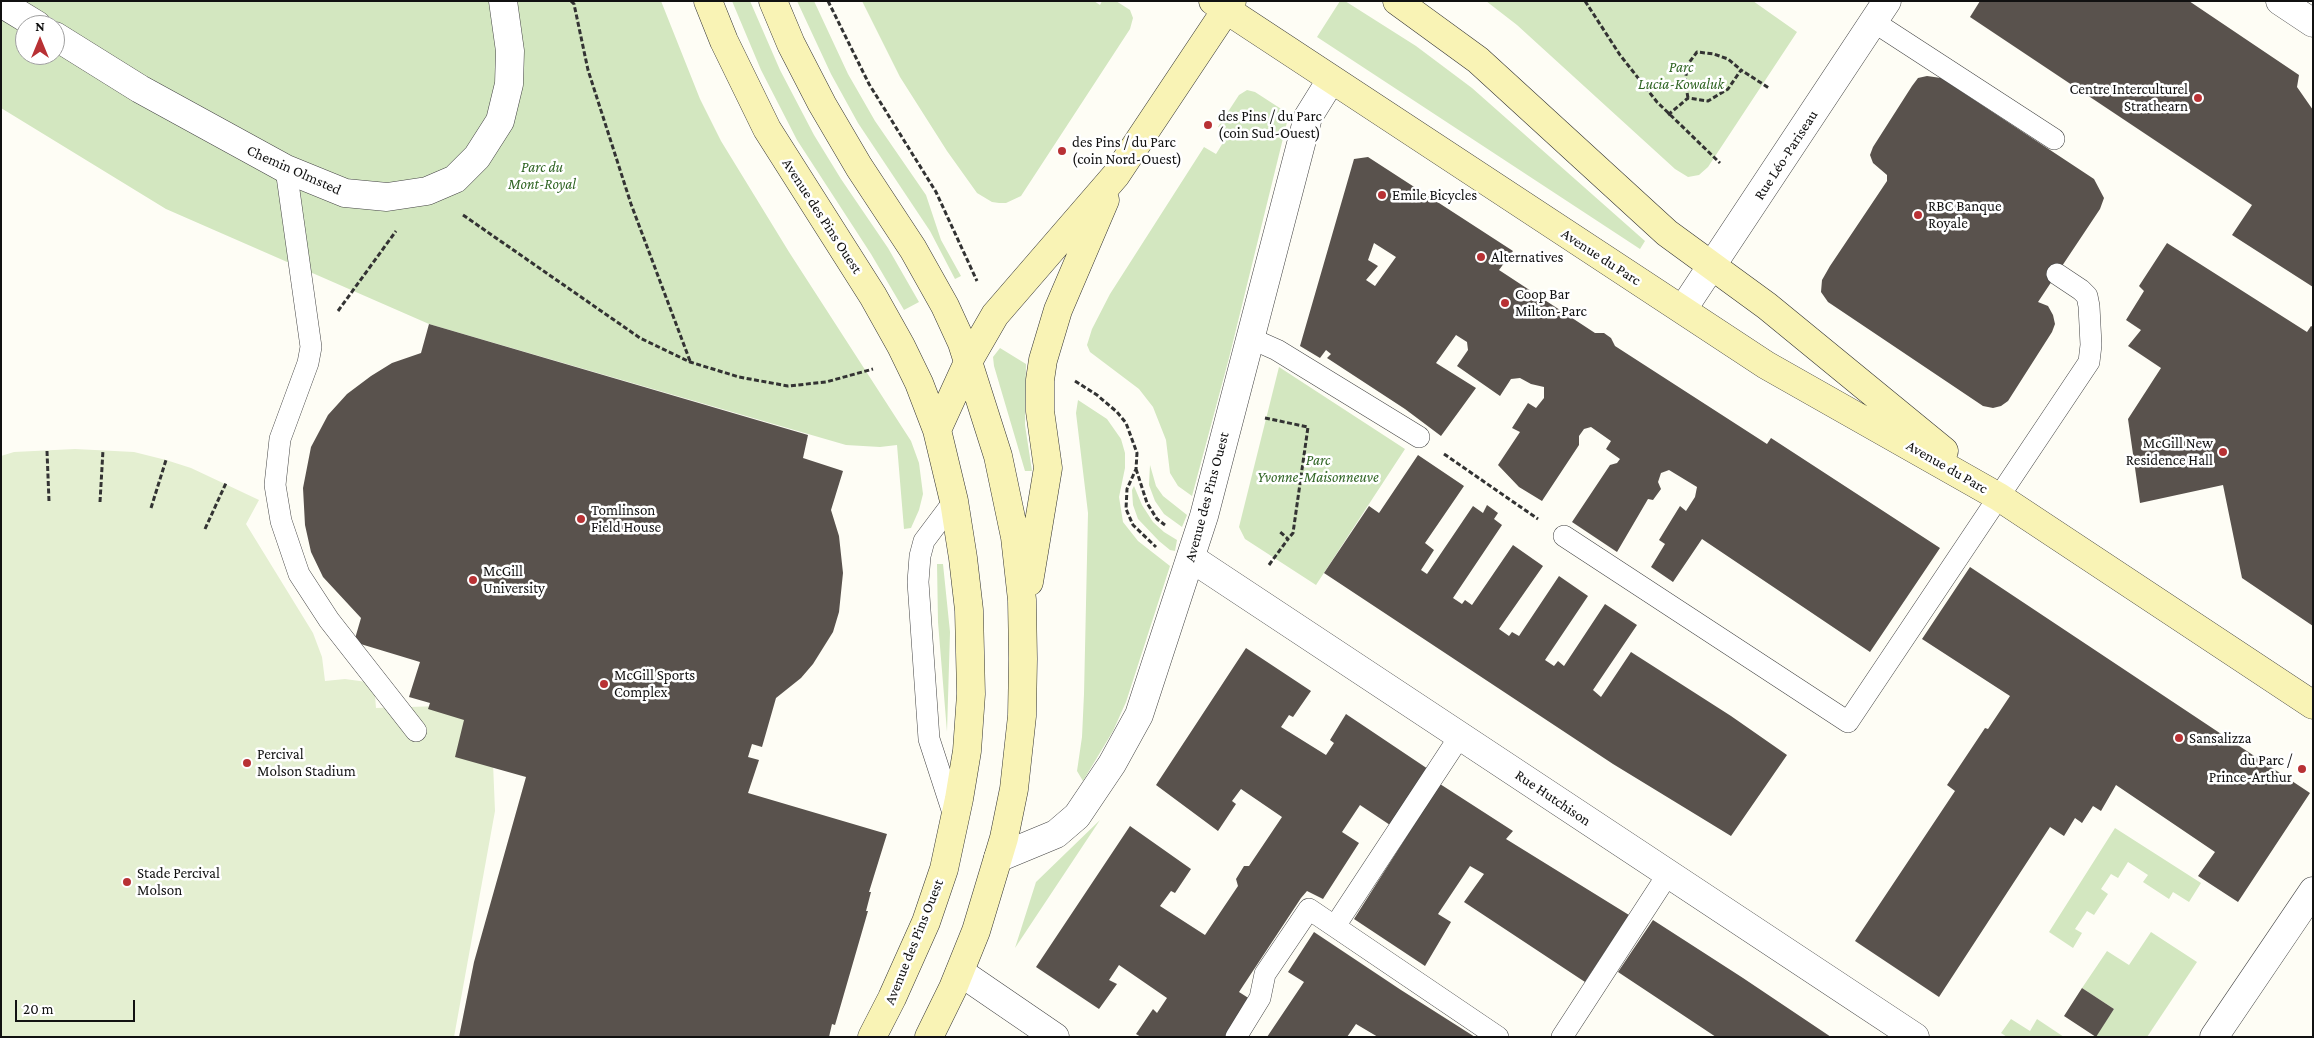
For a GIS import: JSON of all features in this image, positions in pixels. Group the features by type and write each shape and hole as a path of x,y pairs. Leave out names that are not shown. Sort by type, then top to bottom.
{"main road":[{"name":"Avenue des Pins Ouest","path":"708,1 724,41 767,128 857,271 901,346 919,383 937,430 954,501 968,602 971,668 968,742 955,819 944,869 926,922 899,984 872,1037"},
{"path":"774,1 791,44 822,104 859,167 917,256 945,306 969,360 995,448 1011,515 1020,580 1023,624 1023,687 1019,747 1011,805 998,858 976,931 960,972 928,1037"},
{"name":"Avenue du Parc","path":"1397,1 1478,60 1667,233 1795,328 1999,497"},
{"path":"937,430 969,360 995,315 1116,175 1224,4"},
{"name":"Avenue du Parc","path":"1224,4 1331,80 1766,365 1999,497 2313,706"},
{"path":"1023,624 1048,468 1040,410 1040,380 1043,360 1058,310 1116,175"}],"street":[{"name":"Chemin Olmsted","path":"65,42 140,89 286,169 345,193 387,197 427,191 455,179 477,157 500,121 509,84 509,59 503,1"},
{"path":"2280,1 2313,23"},
{"path":"1,3 21,15"},
{"name":"Rue Léo-Pariseau","path":"1683,309 1881,12"},
{"name":"Avenue des Pins Ouest","path":"998,858 1056,834 1077,816 1124,745 1139,714 1191,558 1308,117 1331,80"},
{"name":"Rue Hutchison","path":"1191,558 1915,1037"},
{"path":"2214,1037 2313,891"},
{"path":"960,972 1055,1037"}],"lane":[{"path":"1881,12 2054,139"},
{"path":"286,169 311,347 308,363 280,439 275,485 281,521 299,574 329,620 416,731"},
{"path":"1564,536 1848,722 2089,362 2091,356 2090,306 2087,296 2057,274"},
{"path":"1250,338 1277,350 1419,437"},
{"path":"954,501 924,541 920,556 918,582 929,739 955,819"},
{"path":"1334,926 1460,736"},
{"path":"1562,1037 1668,874"},
{"path":"1236,1037 1260,998 1265,974 1309,909 1498,1037"}],"path":[{"path":"571,1 574,4 588,70 631,204 690,362"},
{"path":"828,1 869,84 936,192 976,278"},
{"path":"1585,1 1620,55 1668,115 1720,163"},
{"path":"1688,98 1685,81 1688,64 1697,52 1714,54 1728,59 1769,88"},
{"path":"1668,115 1688,98 1708,101 1728,89 1741,70"},
{"path":"333,318 427,191 640,338 690,362 739,377 788,386 826,382 873,368"},
{"path":"1071,378 1097,395 1117,412 1126,423 1135,443 1136,469 1147,503 1157,519 1168,527"},
{"path":"1259,417 1308,427 1293,533 1269,565"},
{"path":"1419,437 1564,536"},
{"path":"100,502 103,450"},
{"path":"47,451 49,501"},
{"path":"151,508 166,460"},
{"path":"1136,469 1127,489 1126,509 1140,533 1160,550"},
{"path":"205,530 226,483"},
{"path":"1279,532 1288,539"}],"green space":[{"name":"Parc du Mont-Royal","path":"1,1 661,1 700,99 721,141 789,252 911,441 919,463 923,494 919,510 911,528 904,529 897,445 880,447 846,445 429,324 166,209 1,108"},
{"path":"732,1 750,1 780,70 814,135 841,179 888,248 919,302 904,310 871,254 797,140 761,70"},
{"path":"797,1 814,1 848,74 875,121 926,195 941,240 961,276 955,279 930,231 858,123 831,74"},
{"path":"862,1 1094,1 1100,5 1102,1 1116,1 1130,10 1133,18 1130,29 1021,196 1006,203 999,203 992,202 977,193 947,151 900,77"},
{"path":"1340,1 1345,1 1416,46 1472,88 1645,241 1640,249 1317,37"},
{"name":"Parc Lucia-Kowaluk","path":"1486,1 1753,1 1797,32 1708,167 1699,175 1688,177 1675,169 1517,25"},
{"path":"1247,90 1255,92 1289,114 1229,358 1192,496 1178,486 1170,473 1166,440 1153,407 1139,389 1090,352 1087,345 1092,329 1110,294 1204,147 1216,154 1229,133 1218,127 1239,95"},
{"path":"1000,348 1026,364 1025,425 1032,471 1025,471 994,366 993,357"},
{"name":"Parc Yvonne-Maisonneuve","path":"1279,367 1405,449 1316,585 1245,539 1239,527"},
{"path":"1078,400 1107,419 1121,439 1125,453 1125,468 1119,497 1123,522 1138,541 1170,566 1126,702 1113,731 1083,781 1077,771 1082,737 1084,694 1088,513 1076,413"},
{"name":"Percival Molson Stadium","path":"75,449 134,452 166,460 191,468 259,500 246,524 313,633 322,657 325,681 345,679 374,683 376,708 473,705 491,715 495,811 454,1037 1,1037 1,456 14,452"},
{"path":"1150,465 1156,486 1163,496 1187,515 1182,527 1164,514 1155,501 1149,485"},
{"path":"1134,486 1142,505 1153,522 1177,540 1175,551 1170,550 1159,541 1138,519 1133,505 1132,490"},
{"path":"937,564 943,564 950,632 947,732 938,622"},
{"path":"1100,820 1015,948 1036,882"},
{"path":"2115,828 2201,883 2189,902 2173,892 2169,899 2143,882 2148,875 2128,862 2118,878 2111,874 2101,889 2108,894 2094,915 2087,911 2075,929 2082,933 2073,948 2049,932"},
{"path":"2151,932 2197,962 2147,1037 2095,1037 2114,1009 2082,988 2107,951 2129,965"},
{"path":"2011,1019 2030,1031 2037,1019 2064,1037 2007,1037 2001,1033"}],"building":[{"name":"Centre Interculturel Strathearn","path":"1980,1 2189,1 2299,75 2297,87 2313,110 2313,287 2232,235 2252,205 1970,17"},
{"path":"1927,76 1941,78 2094,179 2104,198 2100,209 2038,302 2048,306 2053,315 2055,324 2052,332 2008,401 2001,406 1993,408 1983,406 1828,302 1821,292 1822,280 1830,266 1887,181 1887,175 1873,163 1870,155 1873,147 1918,78"},
{"path":"1368,157 1513,251 1499,270 1595,333 1604,333 1611,338 1615,346 1767,444 1771,438 1940,548 1870,652 1702,539 1673,582 1651,567 1665,544 1659,540 1680,506 1686,511 1695,497 1697,487 1669,470 1661,473 1658,482 1661,489 1653,500 1648,499 1617,552 1572,522 1610,465 1617,463 1620,459 1606,449 1611,441 1591,427 1584,429 1579,436 1579,445 1542,501 1519,487 1498,465 1520,432 1512,428 1528,403 1536,408 1544,398 1544,387 1531,384 1520,378 1511,379 1500,396 1457,366 1468,350 1467,342 1456,335 1436,363 1476,388 1441,436 1405,409 1327,358 1331,354 1326,350 1320,358 1300,346 1354,159","holes":["1374,243 1396,257 1375,286 1366,280 1378,266 1368,260"]},
{"name":"McGill New Residence Hall","path":"2167,243 2307,332 2311,326 2313,327 2313,626 2242,578 2223,485 2140,503 2128,419 2161,368 2128,346 2141,330 2126,320 2144,291 2139,286"},
{"name":"McGill Sports Complex","path":"429,324 808,435 803,458 843,471 831,510 839,536 843,573 839,612 833,632 813,664 801,678 776,698 762,747 752,744 748,757 759,760 748,793 887,834 869,892 871,892 866,911 868,911 835,1025 832,1024 829,1037 459,1037 474,962 526,777 455,757 464,720 428,709 430,703 409,697 420,662 354,642 361,618 323,577 311,552 305,525 303,488 311,447 328,415 347,394 371,376 392,363 421,353"},
{"path":"1418,455 1464,486 1425,543 1434,550 1421,570 1427,574 1473,506 1483,513 1487,505 1498,513 1494,519 1502,525 1453,598 1462,604 1465,600 1472,605 1513,545 1543,566 1499,629 1509,636 1512,632 1519,636 1559,576 1588,596 1545,660 1554,666 1558,661 1564,666 1605,604 1637,625 1593,690 1601,697 1631,652 1731,716 1787,755 1731,836 1613,764 1324,573 1369,506 1379,513"},
{"path":"1970,567 2310,793 2238,902 2198,876 2215,852 2116,785 2101,811 2093,806 2082,823 2075,818 2064,836 2050,827 1939,997 1855,941 1955,791 1947,785 1985,728 1988,729 2010,696 1922,639"},
{"path":"1246,648 1311,691 1293,717 1289,715 1281,727 1326,755 1334,743 1330,740 1346,714 1428,769 1390,825 1360,805 1342,832 1359,843 1323,899 1307,891 1301,898 1239,992 1250,999 1225,1037 1141,1037 1136,1034 1153,1009 1157,1013 1167,998 1119,965 1109,980 1117,984 1099,1009 1036,967 1130,826 1191,869 1175,893 1171,891 1160,906 1205,935 1238,886 1236,879 1244,866 1249,866 1282,817 1241,789 1232,801 1236,804 1218,831 1156,785"},
{"path":"1440,784 1513,831 1506,839 1629,915 1585,982 1464,902 1484,874 1470,866 1438,914 1451,922 1425,966 1354,919"},
{"path":"1653,920 1831,1037 1716,1037 1618,972"},
{"path":"1314,932 1475,1037 1378,1037 1356,1024 1347,1037 1267,1037 1304,982 1288,972"},
{"path":"2082,988 2114,1009 2096,1037 2064,1016"}],"place":[{"name":"Centre Interculturel Strathearn","path":"2198,98"},
{"name":"des Pins / du Parc (coin Sud-Ouest)","path":"1208,125"},
{"name":"des Pins / du Parc (coin Nord-Ouest)","path":"1062,151"},
{"name":"Emile Bicycles","path":"1382,195"},
{"name":"RBC Banque Royale","path":"1918,215"},
{"name":"Alternatives","path":"1481,257"},
{"name":"Coop Bar Milton-Parc","path":"1505,303"},
{"name":"McGill New Residence Hall","path":"2223,452"},
{"name":"Tomlinson Field House","path":"581,519"},
{"name":"McGill University","path":"473,580"},
{"name":"McGill Sports Complex","path":"604,684"},
{"name":"Sansalizza","path":"2179,738"},
{"name":"Percival Molson Stadium","path":"247,763"},
{"name":"du Parc / Prince-Arthur","path":"2302,769"},
{"name":"Stade Percival Molson","path":"127,882"}]}
